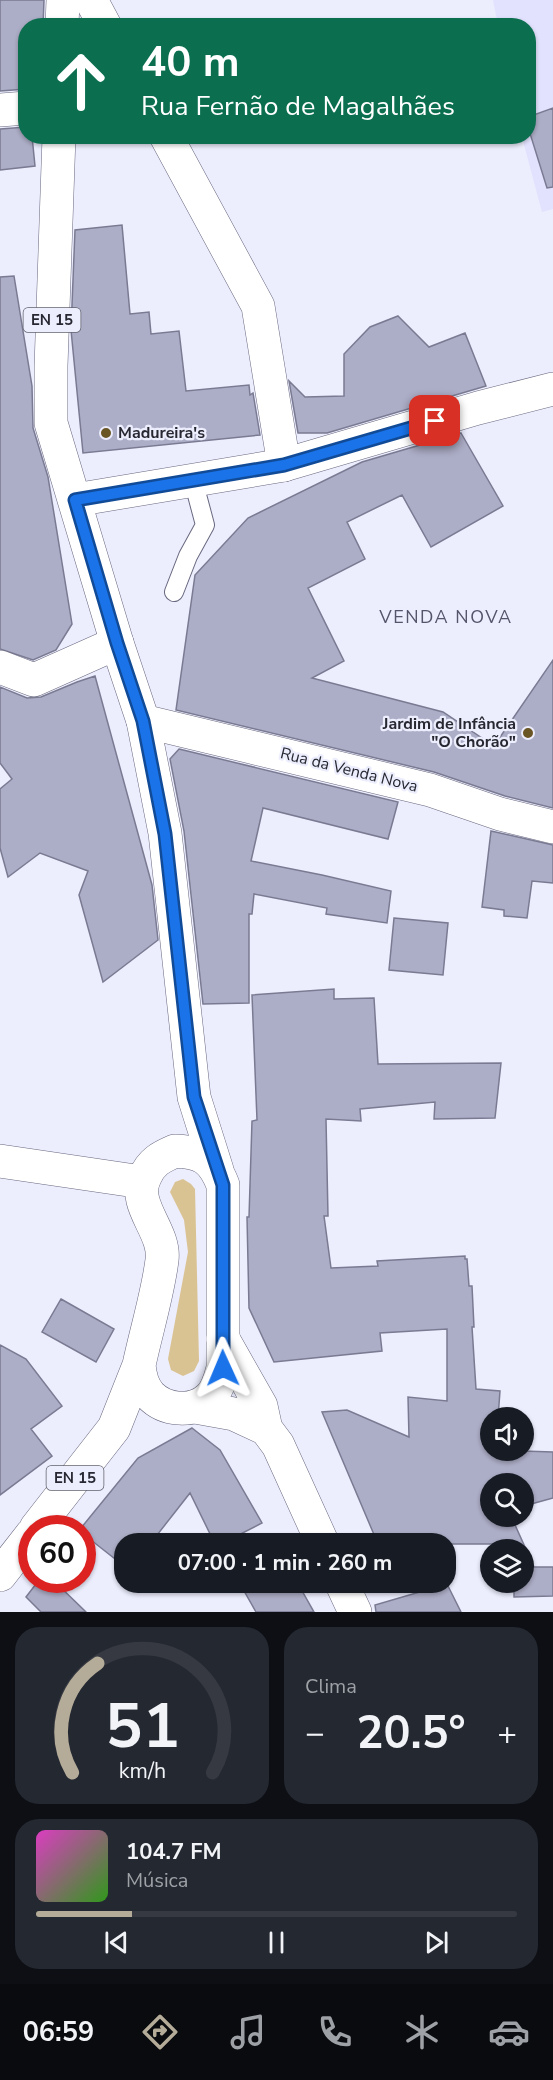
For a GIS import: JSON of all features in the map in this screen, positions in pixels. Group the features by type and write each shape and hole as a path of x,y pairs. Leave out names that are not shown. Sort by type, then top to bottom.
{"main road":[{"path":"62,18 63,0"},
{"path":"92,0 101,18"},
{"path":"0,110 18,109"},
{"name":"EN 15","path":"58,144 51,423 117,643 143,721 165,834 194,1097"},
{"path":"170,144 258,306 284,465"},
{"path":"75,500 284,465 478,408 553,389"},
{"path":"0,668 34,680 117,643"},
{"name":"Rua da Venda Nova","path":"143,721 430,790 500,814 553,826"},
{"path":"114,1428 139,1365 163,1258 159,1237 142,1198 152,1169 194,1097"},
{"path":"114,1428 209,1398 219,1384 223,1368 223,1185 194,1097"},
{"path":"0,1161 152,1169 175,1151 192,1152 206,1158 217,1170"},
{"path":"223,1339 261,1406 266,1429 278,1445 318,1533"},
{"path":"139,1365 141,1381 149,1395 179,1406 234,1414 266,1429"},
{"name":"EN 15","path":"46,1515 114,1428"},
{"path":"0,1575 18,1552"},
{"path":"346,1593 355,1612"}],"lane":[{"path":"174,592 188,555 205,525 193,480"}],"shaded area":[{"path":"493,0 553,0 553,209 542,212 524,144 536,144 536,18 497,18"},
{"path":"183,1179 195,1189 199,1361 194,1371 183,1376 171,1370 168,1359 188,1252 184,1220 170,1192 175,1182"}],"building":[{"path":"0,0 44,0 43,18 18,18 18,90 0,91"},
{"path":"553,108 553,187 547,188 533,144 536,144 536,114"},
{"path":"18,128 18,144 33,144 35,166 0,170 0,129"},
{"path":"122,225 130,314 149,312 151,334 179,331 186,391 249,385 250,395 253,393 260,435 83,453 71,330 75,230"},
{"path":"14,276 32,386 33,428 48,477 72,624 56,650 33,660 0,649 0,277"},
{"path":"398,316 429,347 465,333 486,386 327,433 298,433 289,381 305,397 344,396 344,354 370,327"},
{"path":"461,433 503,506 431,547 402,495 347,522 365,559 308,588 344,661 312,678 443,712 494,746 553,660 553,808 505,796 434,772 176,710 195,575 248,518 362,462"},
{"path":"95,676 152,885 158,940 103,982 79,895 88,871 40,853 8,877 0,848 0,789 12,779 0,763 0,687 27,698 41,697"},
{"path":"179,749 398,802 388,839 263,808 251,861 391,891 387,923 326,914 327,908 254,894 252,914 249,914 249,1003 203,1004 184,831 170,759"},
{"path":"491,831 553,845 553,883 532,881 527,918 504,916 504,910 482,907"},
{"path":"394,918 448,923 443,975 389,970"},
{"path":"334,989 334,999 374,998 378,1064 501,1063 495,1118 434,1119 435,1102 360,1109 361,1121 326,1119 328,1216 324,1216 331,1268 378,1266 377,1261 465,1256 467,1259 469,1286 472,1286 476,1389 500,1391 499,1407 480,1407 480,1461 534,1461 534,1451 553,1452 553,1498 534,1503 534,1473 480,1473 480,1527 516,1527 521,1539 480,1539 480,1544 456,1544 456,1533 373,1533 322,1412 347,1410 409,1437 408,1397 447,1401 447,1329 380,1333 382,1351 274,1362 249,1308 247,1217 249,1217 252,1121 257,1120 252,995"},
{"path":"61,1299 114,1329 96,1362 42,1332"},
{"path":"0,1345 26,1359 62,1406 31,1429 52,1456 0,1495"},
{"path":"192,1428 220,1450 262,1523 242,1533 210,1533 190,1493 159,1533 114,1533 114,1558 96,1544 96,1515 92,1515 138,1458"},
{"path":"534,1567 553,1567 553,1596 514,1597 514,1593 534,1593"},
{"path":"29,1593 66,1593 86,1612 41,1612 26,1597"},
{"path":"245,1593 303,1593 314,1612 256,1612"},
{"path":"416,1593 452,1593 461,1612 376,1612 375,1605"}],"place":[{"name":"Madureira's","path":"106,433"},
{"name":"Jardim de Infância \"O Chorão\"","path":"528,733"}],"district":[{"name":"VENDA NOVA","path":"446,617"}],"route":[{"path":"223,1368 223,1185 194,1097 165,834 143,721 117,643 75,500 284,465 435,421"}]}
